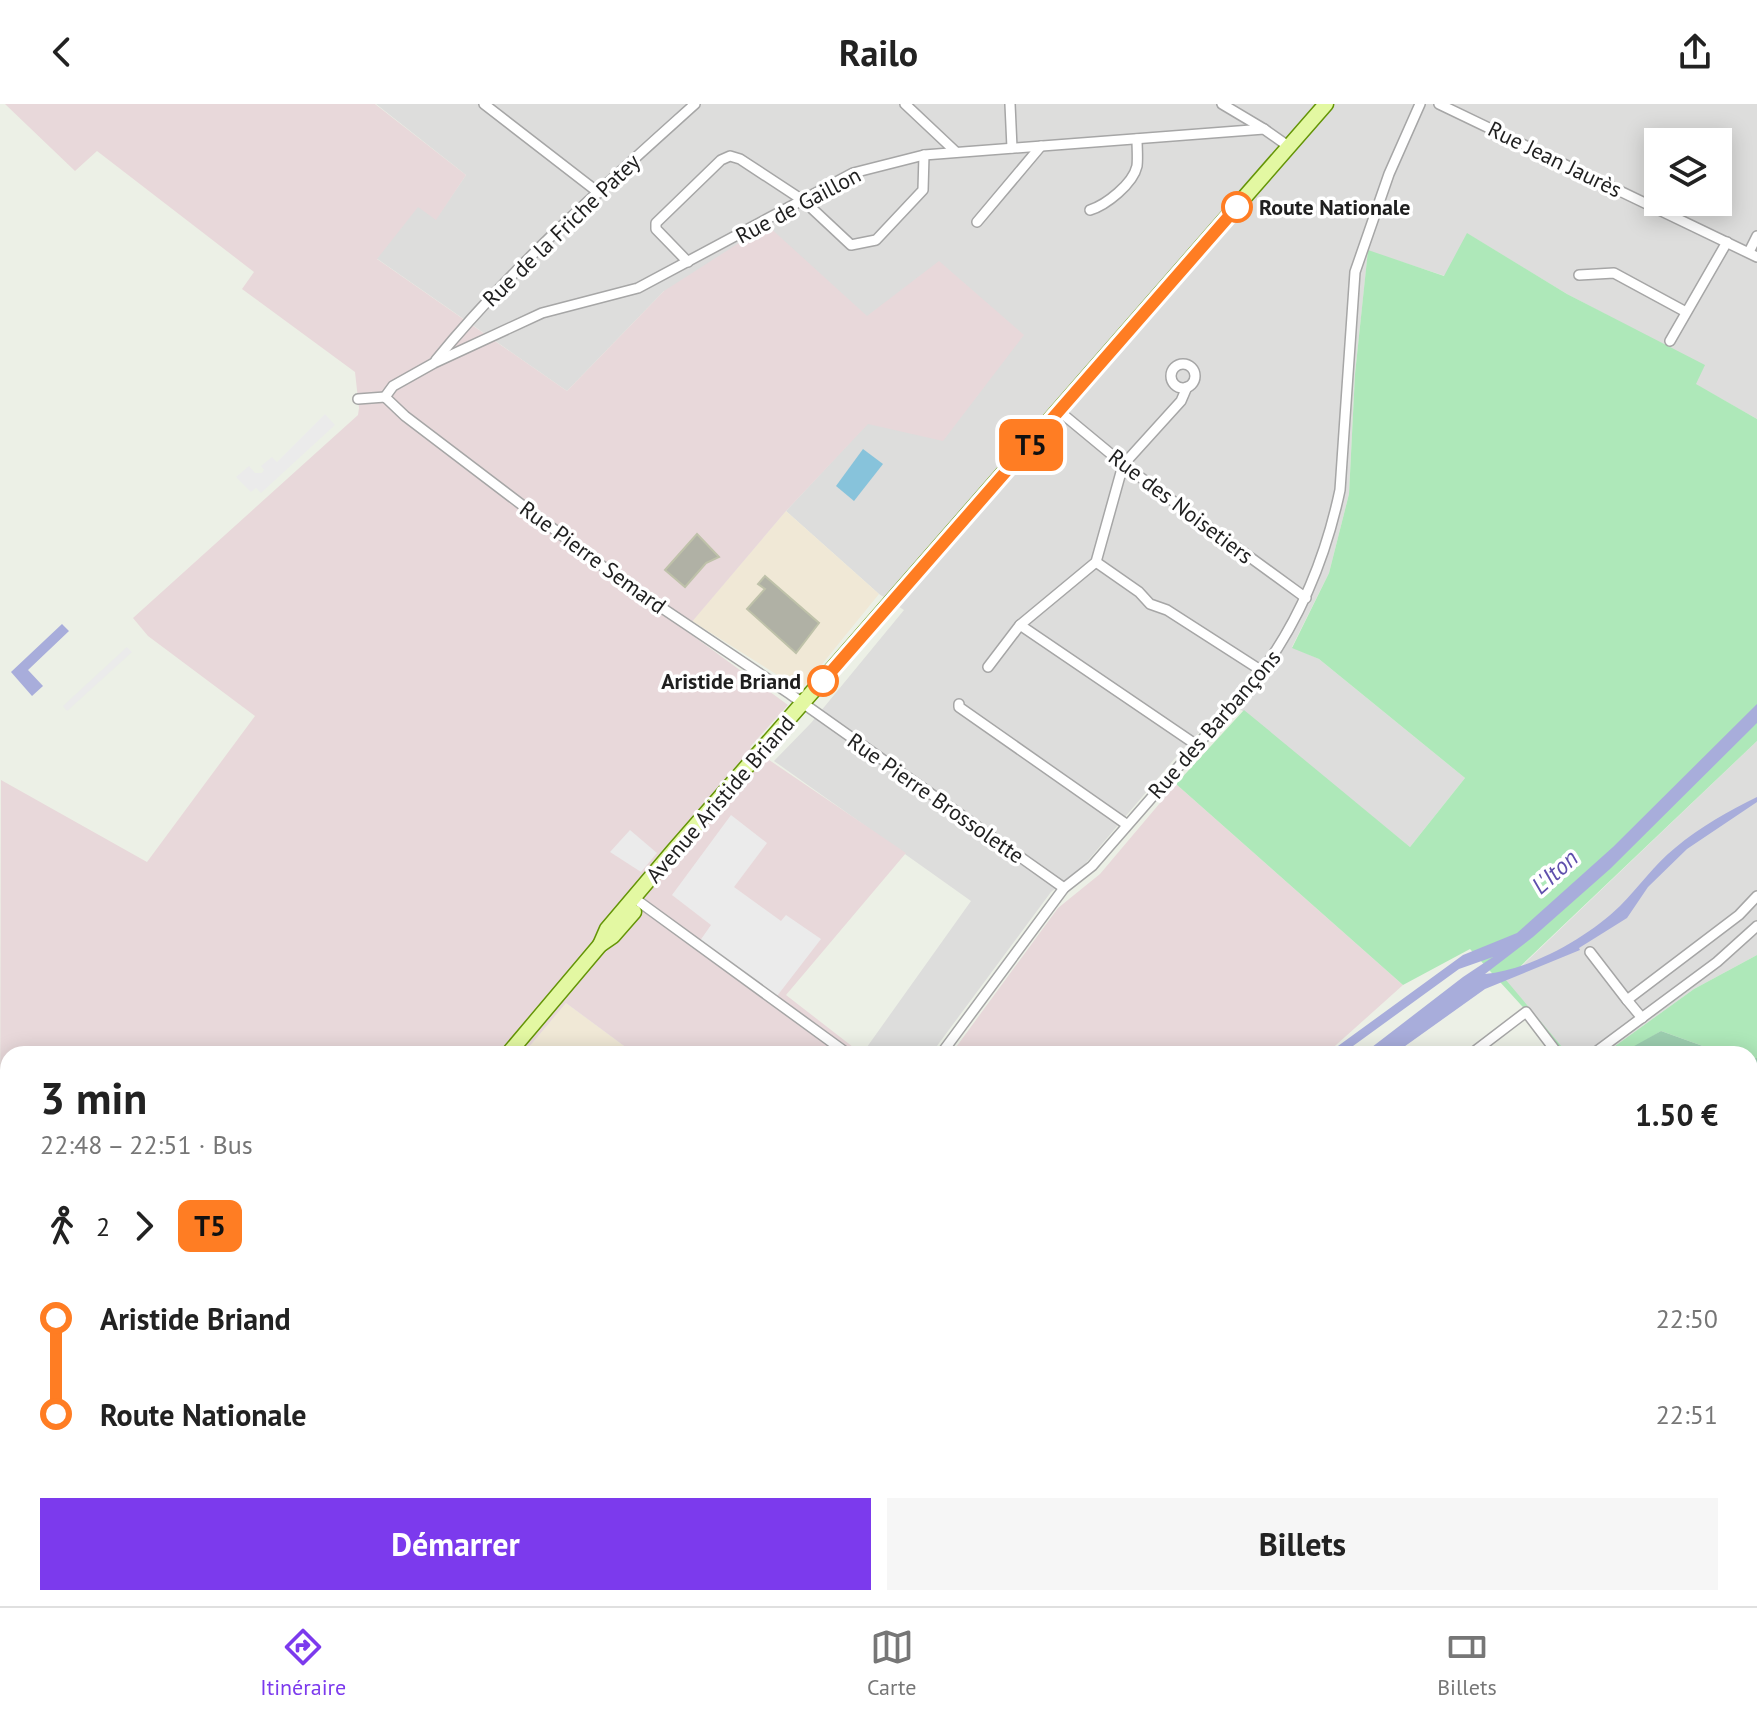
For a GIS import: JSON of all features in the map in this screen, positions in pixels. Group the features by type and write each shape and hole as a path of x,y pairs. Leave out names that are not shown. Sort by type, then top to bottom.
{"main road":[{"name":"Avenue Aristide Briand","path":"515,1046 600,945 613,936 638,901 846,656 1326,104"}],"street":[{"path":"484,104 599,193"},
{"name":"Rue de la Friche Patey","path":"434,363 471,318 548,240 695,104"},
{"path":"905,104 956,152"},
{"path":"1010,104 1012,148"},
{"name":"Rue des Barbançons","path":"947,1046 1064,888 1092,866 1262,671 1284,641 1306,598 1333,523 1340,490 1355,272 1389,174 1420,104"},
{"name":"Rue Jean Jaurès","path":"1439,104 1753,254"},
{"path":"1228,105 1288,146"},
{"name":"Rue de Gaillon","path":"385,397 393,386 434,363 542,313 638,288 853,173 924,155 1264,129"},
{"path":"1090,210 1102,206 1132,177 1137,168 1137,139"},
{"path":"977,222 1041,146"},
{"path":"688,262 656,229 656,223 721,160 730,156 740,159 804,201 851,245 876,240 923,190 924,155"},
{"path":"1753,254 1757,236"},
{"path":"1670,341 1727,242"},
{"path":"1579,275 1614,273 1686,312"},
{"path":"988,667 1020,625 1096,562 1123,465 1181,401 1187,387"},
{"path":"358,399 385,397"},
{"name":"Rue Pierre Semard","path":"385,397 405,416 622,581 805,706"},
{"name":"Rue des Noisetiers","path":"1059,411 1123,465 1306,598"},
{"path":"1096,562 1139,592 1150,604 1167,610 1262,671"},
{"path":"1020,625 1198,746"},
{"path":"959,704 959,707 1126,824"},
{"name":"Rue Pierre Brossolette","path":"805,706 1064,888"},
{"path":"1627,1000 1739,915 1757,896"},
{"path":"638,901 837,1046"},
{"path":"1604,1046 1717,962 1757,926"},
{"path":"1590,952 1642,1018"},
{"path":"1481,1046 1526,1012 1552,1046"}],"shaded area":[{"path":"5,104 375,104 466,175 436,220 418,207 377,259 567,391 664,291 767,225 867,316 939,261 1024,335 943,441 868,424 786,511 685,630 788,705 750,747 906,853 786,995 852,1046 624,1046 566,1003 530,1046 0,1046 1,780 147,862 255,716 148,636 133,618 358,415 359,408 355,372 242,289 254,272 97,151 75,171"},
{"path":"376,104 1757,104 1757,419 1695,384 1704,366 1567,294 1468,234 1445,276 1368,251 1355,374 1349,494 1329,573 1292,647 1319,659 1465,778 1410,847 1230,701 1182,750 1085,864 1051,892 937,1046 868,1046 971,901 774,761 811,723 904,610 879,594 786,511 868,423 867,316 664,291 567,391 376,258 418,206 436,219 466,175"},
{"path":"325,414 335,425 261,493 256,488 251,492 236,477 249,466 255,473 262,473 264,470 261,466 272,457 277,462"},
{"path":"863,449 883,464 854,501 836,486"},
{"path":"786,511 879,594 801,690 692,621"},
{"path":"62,624 69,631 28,670 43,686 32,696 11,672"},
{"path":"127,647 132,652 67,711 63,706"},
{"path":"1757,704 1757,723 1610,869 1533,937 1485,974 1520,966 1575,941 1607,918 1685,840 1757,797 1757,802 1687,849 1648,887 1627,918 1580,950 1485,989 1405,1046 1373,1046 1493,957 1459,969 1353,1046 1338,1046 1463,955 1517,933 1613,847"},
{"path":"1757,741 1757,955 1694,989 1615,1046 1561,1046 1506,981"},
{"path":"1176,784 1403,985 1335,1046 957,1046 1058,908 1100,874"},
{"path":"731,815 767,843 734,887 781,921 786,915 821,939 774,1000 697,945 711,925 672,895"},
{"path":"630,830 657,853 641,872 610,852"},
{"path":"566,1003 624,1046 530,1046"}],"green space":[{"path":"1467,233 1567,294 1705,365 1696,384 1757,419 1757,741 1506,980 1561,1046 1554,1046 1470,949 1403,985 1176,784 1244,710 1410,847 1465,778 1319,659 1292,648 1329,573 1349,494 1355,374 1368,250 1444,276"},
{"path":"1757,955 1757,1046 1703,1046 1661,1031 1636,1046 1615,1046 1694,989"},
{"path":"1661,1031 1703,1046 1634,1046"}],"building":[{"path":"697,534 719,557 706,563 685,587 665,570"},
{"path":"765,576 819,623 796,653 747,609 765,589 758,584"}],"bus line":[{"name":"T5","path":"823,681 1237,207"}],"place":[{"name":"Route Nationale","path":"1237,207"},
{"name":"Aristide Briand","path":"823,681"}],"water label":[{"name":"L'Iton","path":"1555,872"}]}
